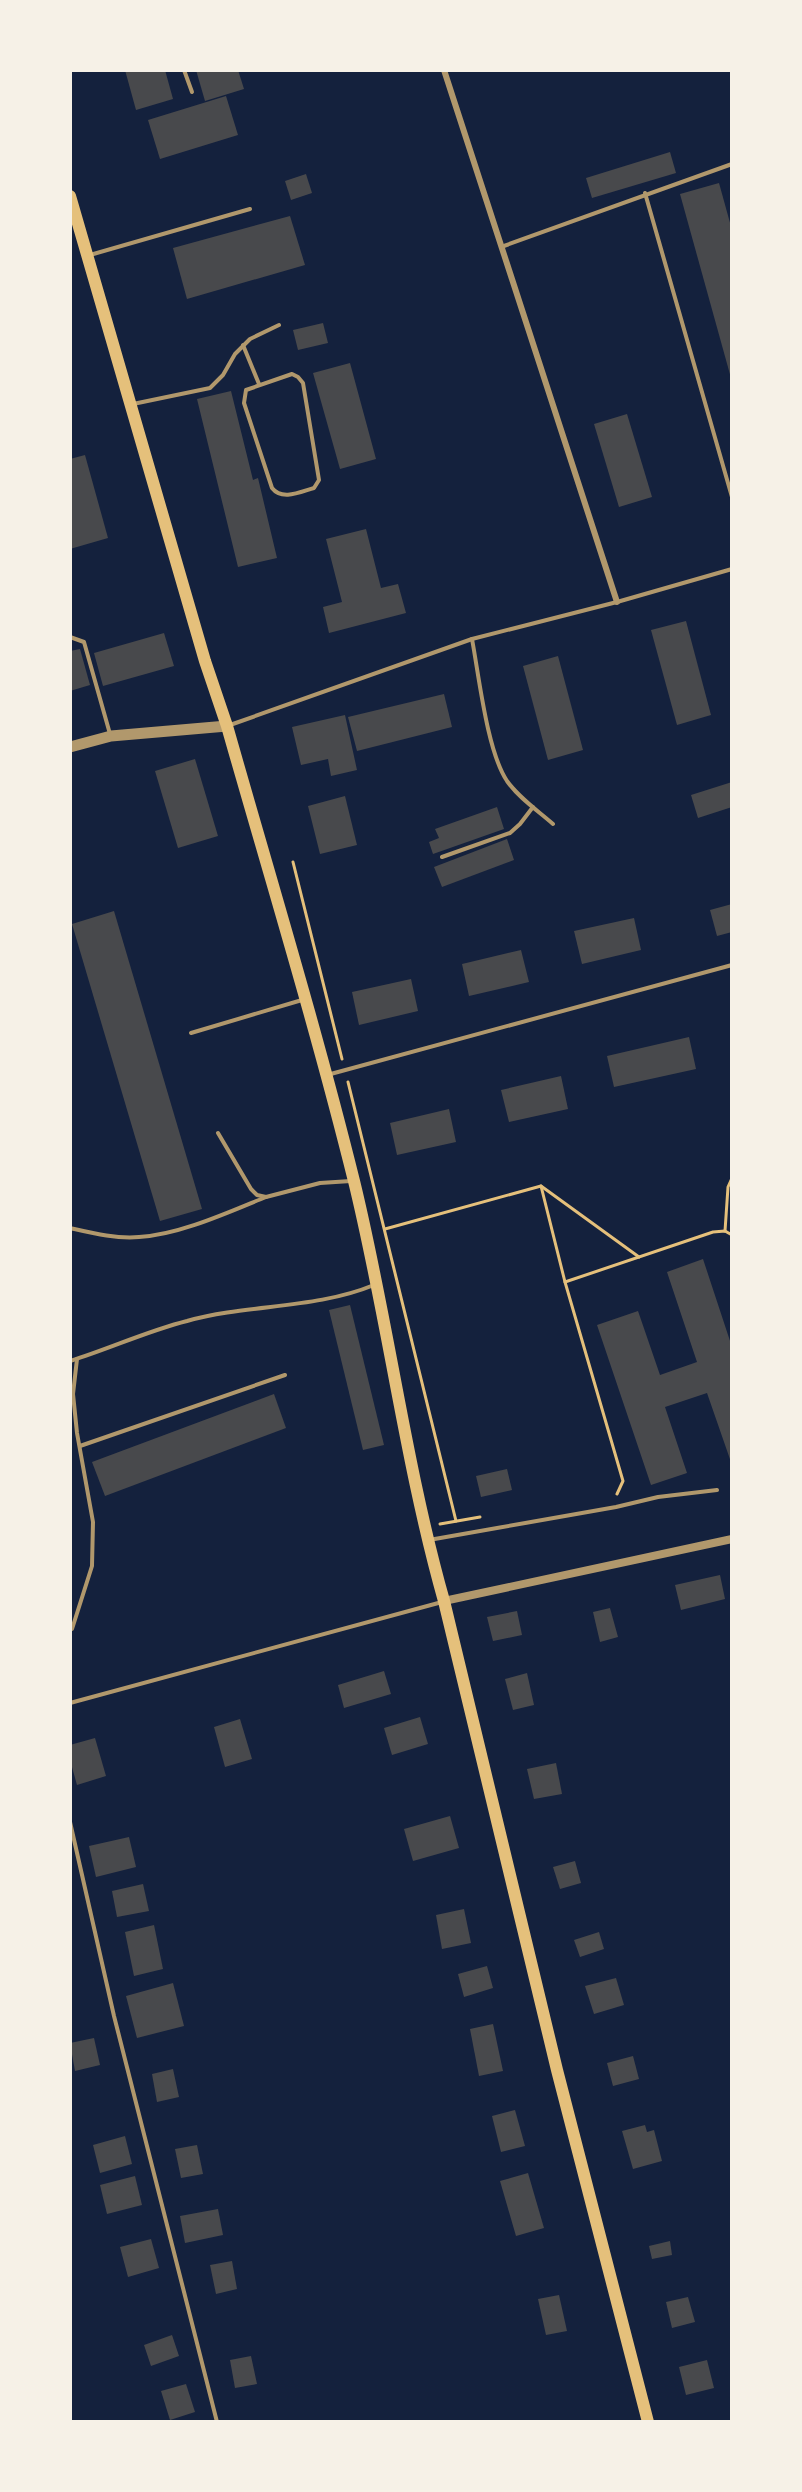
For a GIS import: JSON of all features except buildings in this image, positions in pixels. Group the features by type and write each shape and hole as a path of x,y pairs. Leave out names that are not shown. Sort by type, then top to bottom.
{"main road":[{"path":"70,196 205,661 227,726 354,1181 426,1534 557,2070 648,2422"}],"street":[{"path":"444,70 617,602"},
{"path":"70,747 111,736 227,726"},
{"path":"444,1601 732,1539"}],"lane":[{"path":"184,70 192,92"},
{"path":"501,247 732,164"},
{"path":"645,193 732,497"},
{"path":"88,256 250,209"},
{"path":"131,405 210,388 243,345 279,325"},
{"path":"243,345 259,384"},
{"path":"292,374 303,383 319,480 314,488 283,496 272,488 244,403 246,390 259,384 292,374"},
{"path":"227,726 472,639 732,569"},
{"path":"70,637 84,642 111,736"},
{"path":"472,639 496,758 505,779 520,797 553,824"},
{"path":"442,857 510,833 533,807"},
{"path":"325,1075 732,965"},
{"path":"191,1033 305,999"},
{"path":"218,1133 251,1189 257,1195 266,1197"},
{"path":"70,1228 101,1235 140,1238 199,1224 266,1197 320,1183 354,1181"},
{"path":"70,1361 186,1321 349,1295 377,1284"},
{"path":"72,1629 92,1566 93,1522 73,1394 77,1359"},
{"path":"80,1446 285,1375"},
{"path":"426,1534 717,1490"},
{"path":"70,1703 444,1601"},
{"path":"70,1822 114,2016 217,2422"}],"path":[{"path":"293,862 456,1521"},
{"path":"725,1231 728,1187 732,1178"},
{"path":"385,1229 541,1186"},
{"path":"541,1186 639,1257"},
{"path":"541,1186 565,1282 623,1481 616,1496"},
{"path":"565,1282 713,1232 725,1231 732,1235"},
{"path":"426,1534 456,1521 485,1516"}]}
